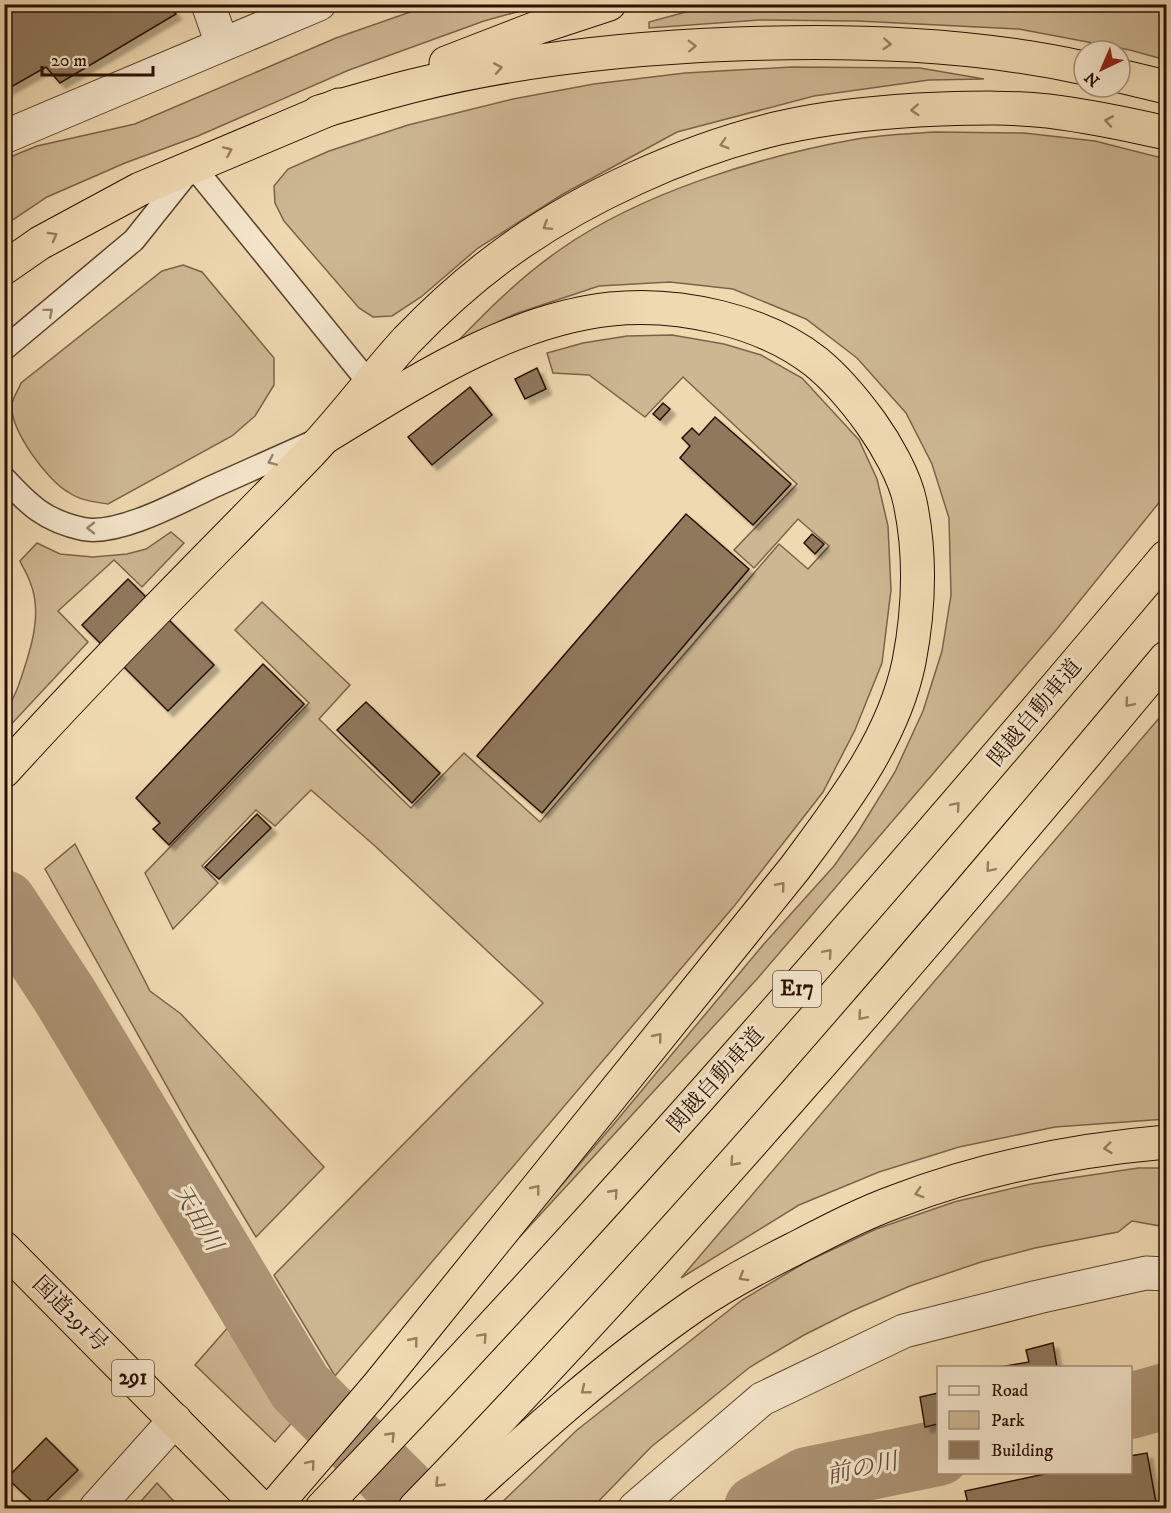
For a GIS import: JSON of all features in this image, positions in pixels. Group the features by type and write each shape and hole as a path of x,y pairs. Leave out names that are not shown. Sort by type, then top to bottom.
{"highway":[{"path":"4,268 40,243 140,189 319,112 539,27 609,4"},
{"path":"319,112 416,85 498,68 589,54 673,47 862,42 965,50 1072,66"},
{"path":"1132,79 1167,87"},
{"path":"4,771 325,437 416,333 454,295 502,256 550,223 607,193 719,145 779,128 839,117 908,110 976,108 1046,111 1114,121 1167,133"},
{"path":"273,1509 377,1387 832,819 867,765 892,715 909,663 917,606 917,553 910,500 886,444 853,398 815,361 771,334 722,318 668,309 611,309 557,320 499,340 443,366 325,437"},
{"name":"関越自動車道","path":"322,1509 565,1248 770,1020 980,778 1167,557"},
{"path":"451,1509 478,1465 618,1292 815,1071 1030,822 1167,658"},
{"path":"415,1509 697,1304 765,1264 830,1230 896,1201 968,1177 1035,1160 1101,1148 1167,1142"},
{"name":"国道291号","path":"4,1248 261,1509"}],"street":[{"path":"208,4 222,44"},
{"path":"4,137 319,4"},
{"path":"636,1509 762,1399 904,1331 1038,1297 1146,1273 1167,1274"},
{"path":"96,1509 175,1420"}],"lane":[{"path":"4,349 135,240 193,166 370,384"},
{"path":"4,478 28,505 57,521 86,530 116,527 149,516 325,437"}],"green space":[{"path":"433,4 542,5 484,21 349,70 198,136 125,163 47,197 5,225 5,159 37,146 135,124 336,38"},
{"path":"715,4 1166,5 1166,60 1132,51 1132,39 1072,39 1019,29 858,21 759,20 649,28 649,22"},
{"path":"792,67 920,68 984,79 929,80 814,96 677,132 563,194 478,248 421,297 392,316 373,317 359,308 284,221 275,203 274,186 288,169 329,151 408,125 513,99 594,84 685,73"},
{"path":"934,132 1024,133 1095,141 1166,159 1166,494 1057,629 757,979 482,1278 763,945 834,866 858,832 895,772 923,711 942,651 951,595 949,518 932,464 906,413 857,358 806,319 733,289 670,282 599,286 515,314 459,340 507,292 561,249 593,229 664,194 742,167 820,146 866,138"},
{"path":"183,265 202,272 274,358 274,385 255,416 232,436 108,504 77,497 59,486 50,477 23,440 13,414 12,404 15,396 21,383 162,271"},
{"path":"672,335 724,344 761,355 802,378 859,440 877,479 888,526 891,590 882,663 855,730 823,792 735,905 335,1376 274,1275 543,1003 375,846 311,790 275,826 256,810 202,866 218,883 173,929 145,873 309,703 235,630 262,602 350,685 319,719 411,808 464,753 540,822 779,544 808,569 829,546 798,519 754,568 734,550 797,484 683,377 645,417 589,375 553,373 547,353 583,343 627,336"},
{"path":"171,532 184,543 142,587 114,560 58,611 88,642 5,731 7,712 26,662 35,621 34,595 20,561 37,543 60,554 93,557 127,554 146,549"},
{"path":"1166,710 1166,1119 1055,1127 959,1147 879,1172 799,1205 681,1278"},
{"path":"75,844 150,991 181,1014 324,1167 256,1237 188,1124 45,869"},
{"path":"1138,1168 1166,1168 1166,1227 1132,1221 1118,1232 1035,1248 981,1262 910,1286 804,1335 750,1367 651,1447 592,1508 496,1508 577,1430 742,1300 806,1262 876,1229 954,1202 1031,1184"},
{"path":"244,1309 304,1409 275,1442 195,1365"},
{"path":"157,1483 180,1508 135,1508"}],"building":[{"path":"4,4 169,4 176,14 60,83 46,67 4,91"},
{"path":"537,368 546,389 525,399 515,379"},
{"path":"470,387 492,415 432,465 408,437"},
{"path":"663,403 670,409 660,420 653,414"},
{"path":"715,417 791,484 753,525 680,458 690,446 682,438 692,428 699,435"},
{"path":"686,514 749,569 542,813 477,756"},
{"path":"812,534 824,544 815,554 804,543"},
{"path":"128,579 214,665 168,711 82,625"},
{"path":"263,664 304,704 169,845 153,829 160,823 136,798"},
{"path":"366,702 440,773 412,803 337,730"},
{"path":"257,814 271,828 219,879 205,867"},
{"path":"1053,1343 1057,1366 1005,1366 1029,1362 1026,1350"},
{"path":"937,1393 937,1424 925,1427 920,1397"},
{"path":"46,1438 78,1470 39,1508 7,1478"},
{"path":"1147,1453 1157,1508 969,1508 965,1491 1045,1474 1132,1474 1132,1456"}],"waterway":[{"name":"天田川","path":"4,903 65,996 300,1387 421,1508"},
{"name":"前の川","path":"1132,1405 1166,1396"},
{"name":"前の川","path":"757,1508 807,1480 937,1453"}]}
